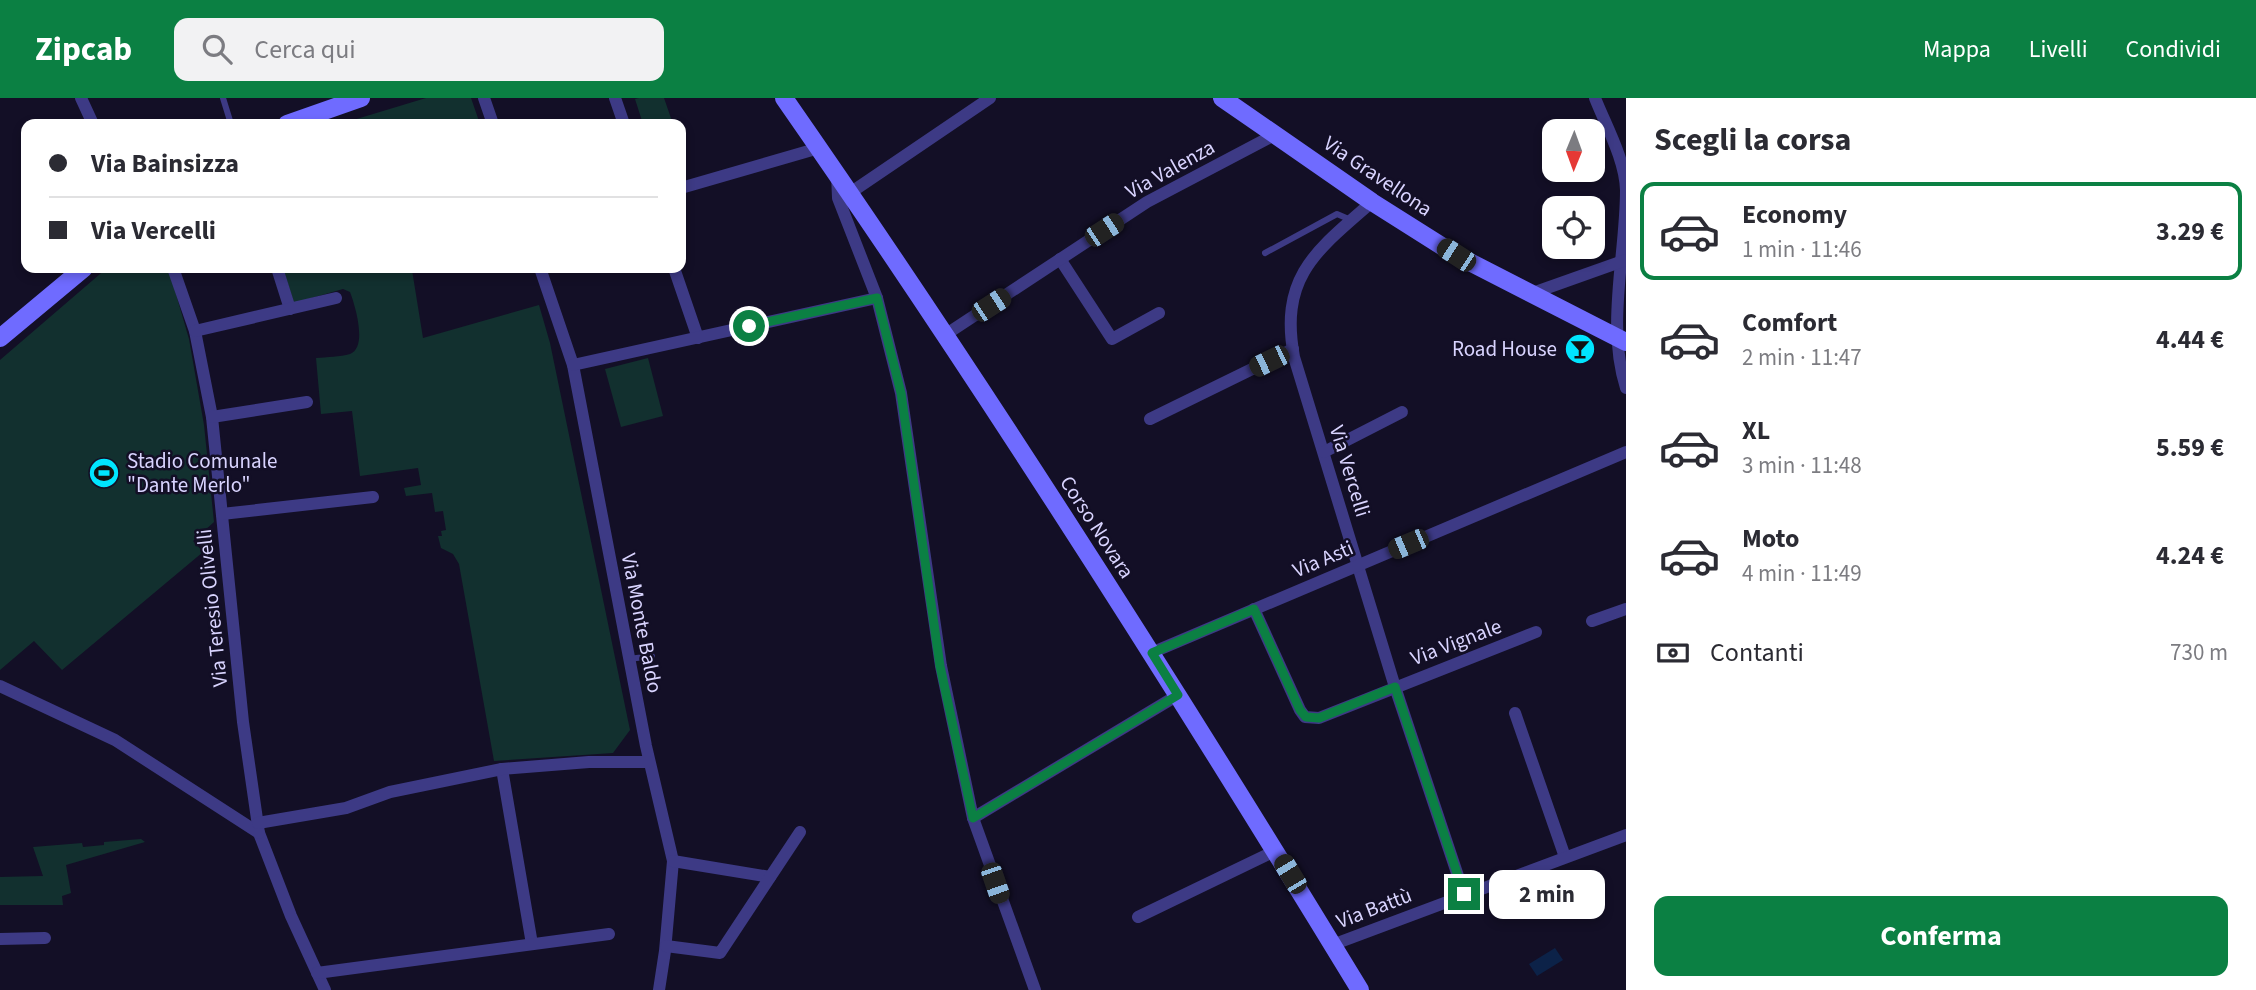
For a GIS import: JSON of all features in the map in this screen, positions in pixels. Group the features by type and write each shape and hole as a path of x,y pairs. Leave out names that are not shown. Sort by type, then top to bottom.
{"main road":[{"name":"Corso Novara","path":"783,98 945,335 1152,653 1360,990"},
{"name":"Via Gravellona","path":"1222,98 1372,202 1456,255 1622,340"},
{"path":"301,119 356,99"},
{"path":"0,338 78,273"}],"street":[{"path":"82,98 91,119"},
{"path":"484,98 491,119"},
{"path":"850,193 990,98"},
{"path":"1594,98 1616,150 1626,189 1620,370 1626,388"},
{"path":"616,100 622,119"},
{"name":"Via Valenza","path":"945,335 1147,202 1276,134"},
{"path":"686,187 819,148"},
{"path":"837,174 838,198 877,298 901,393 940,666 973,818 1035,990"},
{"name":"Via Vercelli","path":"1372,202 1319,248 1302,274 1290,314 1293,349 1395,687 1464,894"},
{"path":"1060,259 1112,339 1159,313"},
{"path":"1530,294 1624,260"},
{"name":"Via Teresio Olivelli","path":"175,273 195,331 212,417 243,722 259,828 291,916 324,990"},
{"path":"279,273 290,309"},
{"name":"Via Monte Baldo","path":"542,273 573,366 649,762 673,862 666,946 659,990"},
{"path":"676,273 698,338"},
{"path":"195,331 336,298"},
{"path":"573,366 877,298"},
{"path":"1150,419 1293,349"},
{"path":"212,417 307,402"},
{"path":"1324,452 1402,412"},
{"name":"Via Asti","path":"1152,653 1626,452"},
{"path":"222,514 373,497"},
{"name":"Via Vignale","path":"1254,609 1300,710 1306,717 1319,718 1536,632"},
{"path":"1591,621 1626,609"},
{"path":"0,686 115,740 259,828 346,808 390,792 502,769 589,762 649,762"},
{"path":"973,818 1178,695"},
{"path":"1515,713 1565,857"},
{"path":"502,769 532,944"},
{"path":"666,946 720,953 800,832"},
{"name":"Via Battù","path":"1332,945 1626,835"},
{"path":"1138,918 1275,851"},
{"path":"673,862 770,877"},
{"path":"317,973 609,934"},
{"path":"0,939 45,938"}],"lane":[{"path":"223,98 230,119"},
{"path":"1265,253 1337,214 1351,220"},
{"path":"629,659 652,656"}],"green space":[{"path":"426,98 471,98 478,119 357,119"},
{"path":"664,98 671,119 641,119 635,99"},
{"name":"Stadio Comunale \"Dante Merlo\"","path":"101,273 170,273 189,339 204,425 214,522 193,541 203,552 62,670 34,641 0,670 0,360"},
{"path":"285,273 412,273 423,338 539,305 550,343 630,730 613,753 494,761 459,564 453,554 441,548 438,536 442,536 441,531 446,530 443,511 435,512 432,493 406,496 404,488 421,485 418,468 360,476 352,411 321,414 316,358 350,354 358,343 359,325 350,292 343,289 294,303"},
{"path":"648,358 663,416 621,427 605,369"},
{"path":"141,839 145,842 66,865 71,893 62,896 63,905 0,905 0,877 43,876 33,847 82,843 83,847"}],"water":[{"path":"1555,948 1563,960 1537,976 1529,964"}],"place":[{"name":"Road House","path":"1580,349"},
{"name":"Stadio Comunale \"Dante Merlo\"","path":"104,473"}],"route":[{"path":"749,326 877,298 901,393 940,666 973,818 1178,695 1152,653 1254,609 1300,710 1306,717 1319,718 1395,687 1464,894"}]}
